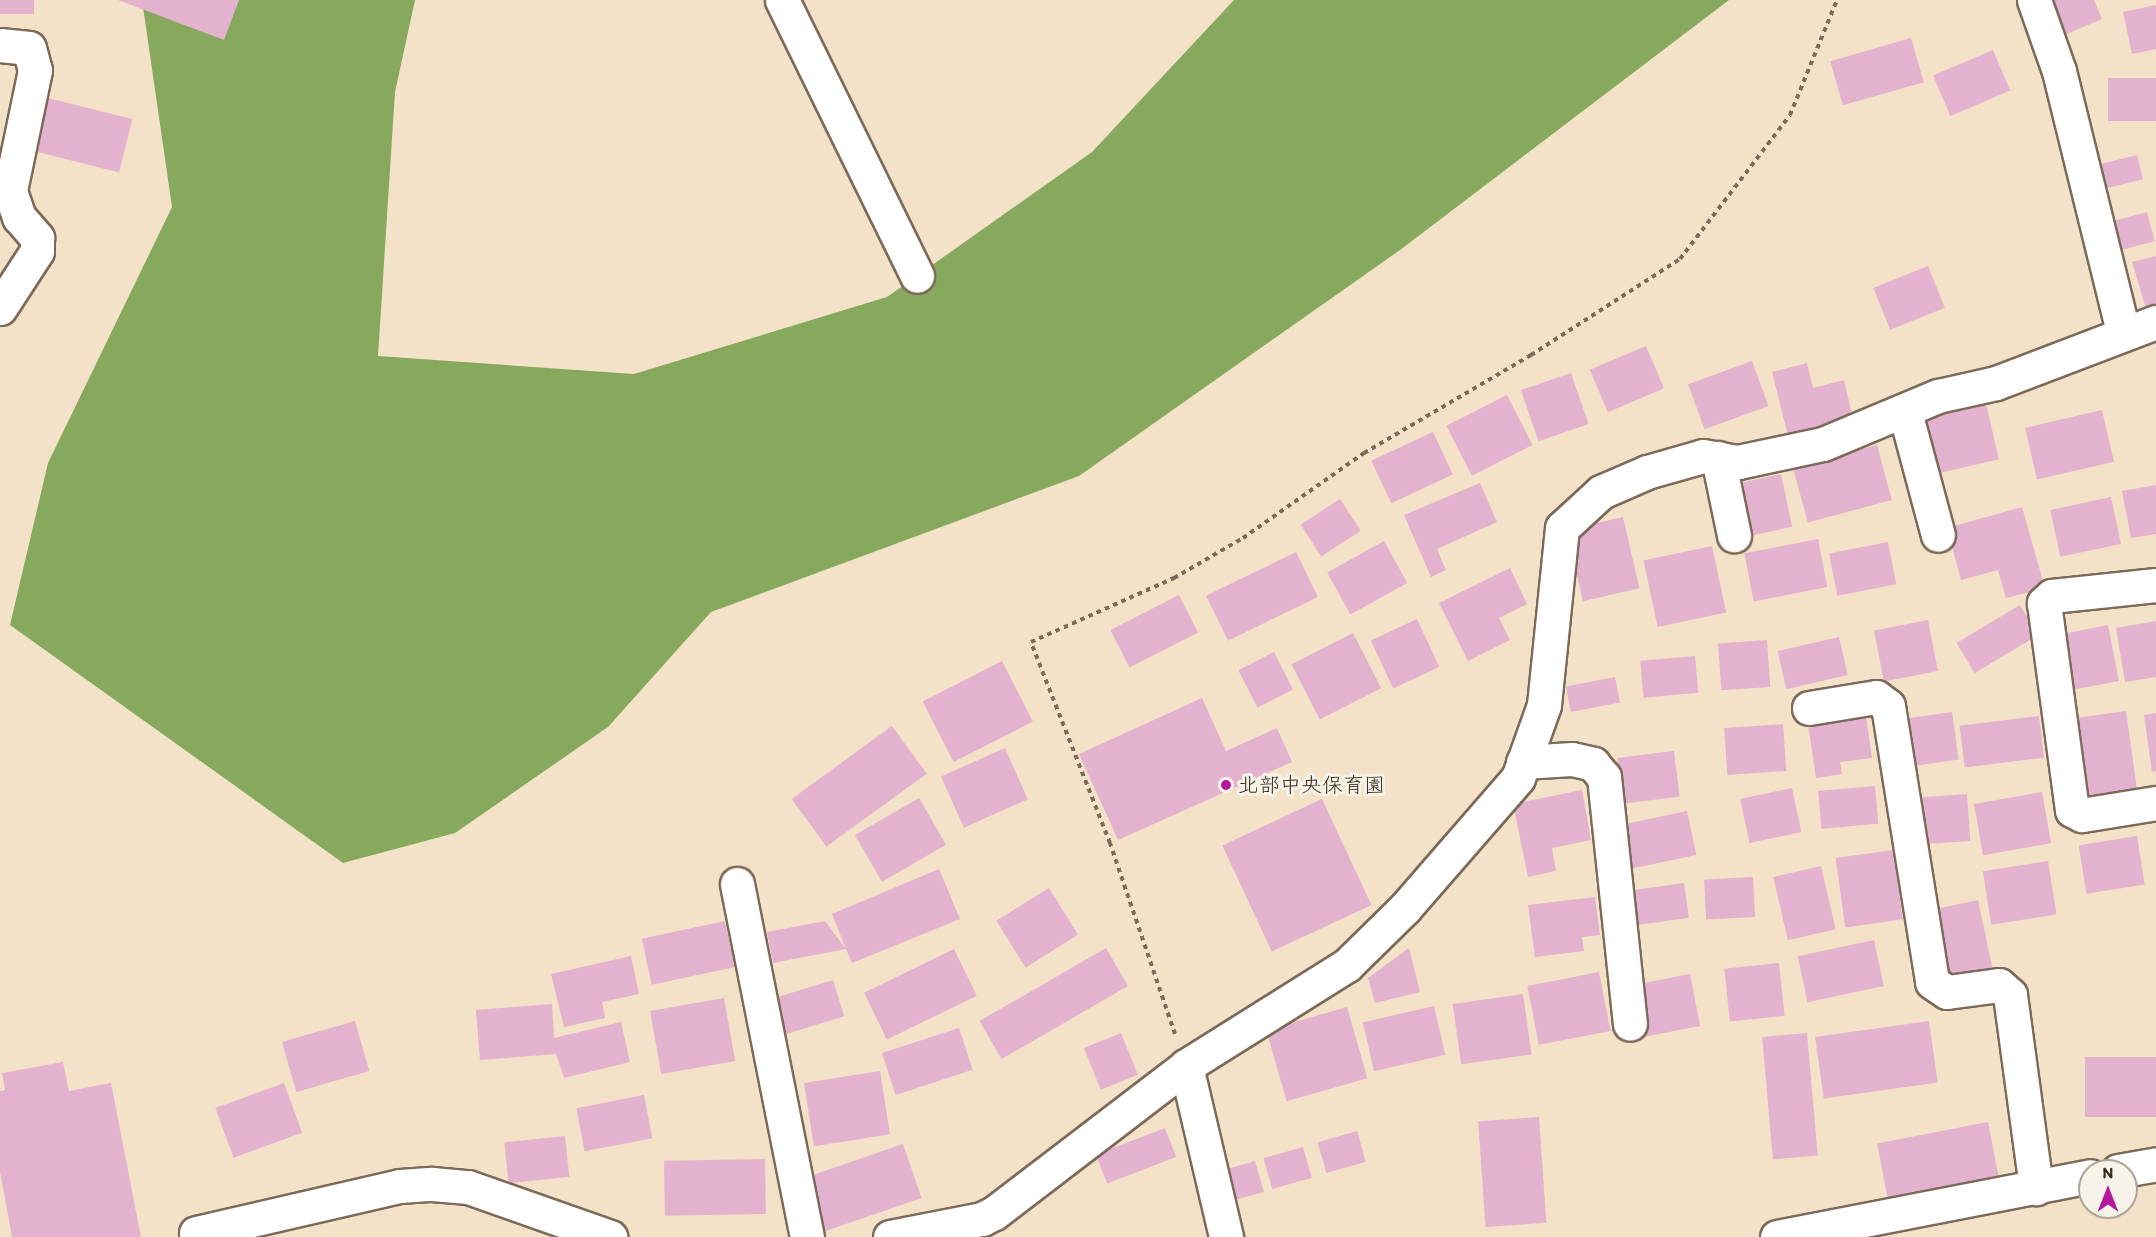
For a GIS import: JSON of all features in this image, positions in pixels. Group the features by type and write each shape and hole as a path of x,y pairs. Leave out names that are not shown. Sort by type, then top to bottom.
{"street":[{"path":"782,0 917,276"},
{"path":"2034,0 2059,71 2123,332"},
{"path":"0,45 29,48 35,70 10,191 19,217 37,238 37,251 0,308"},
{"path":"890,1237 982,1219 994,1213 1186,1066 1318,986 1362,951 1405,908 1518,778 1544,705 1562,528 1601,492 1703,456 1738,462 1823,444 1905,412 1938,396 1996,383 2123,332 2156,322"},
{"path":"1905,412 1938,535"},
{"path":"1718,458 1734,535"},
{"path":"2156,585 2052,596 2044,603 2072,810 2082,815 2156,803"},
{"path":"1809,708 1876,697 1888,706 1932,982 1947,992 1999,985 2010,995 2036,1188"},
{"path":"1524,762 1572,759 1593,764 1604,777 1630,1024"},
{"path":"737,884 807,1237"},
{"path":"1186,1066 1226,1237"},
{"path":"2138,1167 2156,1164"},
{"path":"1777,1237 1871,1228 2078,1179"},
{"path":"196,1233 390,1188 432,1184 468,1187 610,1237"}],"path":[{"path":"1186,1066 1110,843 1032,642 1174,578 1243,538 1364,453 1531,355 1680,259 1790,115 1837,0"}],"green space":[{"path":"142,0 415,0 395,92 378,356 634,374 887,297 1092,152 1234,0 1729,0 1400,250 1079,476 711,612 608,727 455,833 343,863 10,625 48,463 172,207"}],"building":[{"path":"0,0 34,0 34,14 0,14"},
{"path":"118,0 239,0 224,40"},
{"path":"2054,0 2094,0 2102,19 2050,41 2037,7"},
{"path":"2156,5 2156,49 2132,54 2123,12"},
{"path":"1911,38 1924,82 1843,105 1830,61"},
{"path":"1993,50 2010,91 1950,116 1933,75"},
{"path":"2108,78 2156,78 2156,121 2108,121"},
{"path":"48,98 132,119 119,172 35,151"},
{"path":"2137,155 2143,179 2096,191 2089,167"},
{"path":"2147,212 2155,241 2106,254 2099,225"},
{"path":"2156,256 2156,310 2147,312 2132,262"},
{"path":"1928,266 1945,308 1890,330 1873,288"},
{"path":"1646,346 1664,388 1608,412 1590,370"},
{"path":"1752,361 1768,406 1705,429 1688,384"},
{"path":"1807,363 1813,388 1844,380 1853,419 1788,436 1772,372"},
{"path":"1571,373 1589,424 1538,441 1521,390"},
{"path":"1507,395 1532,445 1472,476 1446,426"},
{"path":"1984,395 1999,459 1936,474 1922,409"},
{"path":"2102,410 2114,462 2037,479 2025,428"},
{"path":"1433,432 1453,475 1391,503 1371,461"},
{"path":"1877,445 1892,500 1808,523 1793,468"},
{"path":"1781,474 1792,527 1749,536 1738,483"},
{"path":"1480,483 1497,522 1437,549 1446,570 1431,577 1404,515"},
{"path":"2156,485 2156,534 2131,538 2122,491"},
{"path":"2111,497 2121,544 2060,557 2050,510"},
{"path":"1340,499 1361,531 1321,556 1301,525"},
{"path":"2022,507 2045,588 2006,598 1998,570 1961,580 1947,528"},
{"path":"1623,517 1639,588 1583,601 1566,530"},
{"path":"1818,539 1827,587 1754,601 1744,553"},
{"path":"1384,541 1407,583 1350,614 1327,573"},
{"path":"1888,542 1896,584 1837,596 1829,553"},
{"path":"1712,546 1726,613 1658,627 1644,561"},
{"path":"1296,552 1318,597 1228,641 1206,596"},
{"path":"1510,568 1527,604 1499,618 1510,640 1468,661 1439,603"},
{"path":"1179,595 1198,632 1129,667 1110,630"},
{"path":"2020,605 2038,635 1975,673 1957,643"},
{"path":"1417,619 1439,667 1393,689 1371,641"},
{"path":"1928,620 1938,671 1884,682 1874,630"},
{"path":"2156,621 2156,677 2125,682 2116,628"},
{"path":"2108,625 2119,681 2068,691 2057,635"},
{"path":"1353,633 1381,688 1320,720 1292,664"},
{"path":"1839,637 1848,675 1786,689 1778,651"},
{"path":"1767,640 1770,687 1721,690 1718,643"},
{"path":"1274,652 1293,689 1257,708 1238,670"},
{"path":"1695,656 1698,693 1643,698 1640,661"},
{"path":"1002,661 1033,722 954,762 923,701"},
{"path":"1615,677 1620,703 1571,712 1566,687"},
{"path":"1202,698 1226,751 1277,728 1292,762 1118,840 1079,754"},
{"path":"1865,709 1872,758 1840,762 1842,774 1816,778 1807,717"},
{"path":"2126,711 2137,788 2078,796 2068,719"},
{"path":"1952,712 1959,760 1907,767 1901,719"},
{"path":"2156,713 2156,771 2152,772 2144,715"},
{"path":"2039,716 2044,758 1965,767 1960,726"},
{"path":"1783,724 1786,771 1727,775 1724,728"},
{"path":"892,726 927,774 826,847 792,799"},
{"path":"1005,748 1028,799 964,828 941,776"},
{"path":"1674,751 1680,797 1623,804 1617,758"},
{"path":"1875,786 1878,824 1822,829 1818,791"},
{"path":"1792,788 1801,832 1750,843 1740,799"},
{"path":"1582,790 1591,840 1552,848 1556,871 1528,877 1513,804"},
{"path":"2042,792 2051,843 1983,855 1974,804"},
{"path":"1967,794 1970,841 1918,845 1915,798"},
{"path":"919,798 946,845 882,882 855,835"},
{"path":"1322,799 1371,905 1272,952 1222,845"},
{"path":"1687,811 1696,855 1629,869 1620,825"},
{"path":"2137,836 2145,884 2086,894 2079,845"},
{"path":"1893,850 1903,919 1845,927 1836,858"},
{"path":"2048,861 2056,914 1991,925 1983,871"},
{"path":"1821,866 1836,929 1788,940 1773,877"},
{"path":"939,869 960,919 852,963 832,914"},
{"path":"1753,877 1755,917 1706,920 1704,880"},
{"path":"1684,883 1689,918 1628,926 1624,891"},
{"path":"1049,888 1078,935 1026,967 996,921"},
{"path":"1595,897 1600,935 1582,937 1584,951 1535,957 1528,905"},
{"path":"1978,900 1992,967 1945,977 1931,910"},
{"path":"725,921 735,967 652,985 642,939"},
{"path":"825,921 846,949 773,963 767,932"},
{"path":"1874,940 1884,986 1807,1002 1798,956"},
{"path":"1106,948 1128,986 1002,1059 980,1021"},
{"path":"1409,948 1420,992 1375,1003 1368,978"},
{"path":"954,949 977,996 887,1040 864,993"},
{"path":"631,956 639,994 602,1002 605,1018 564,1027 551,974"},
{"path":"1779,963 1785,1016 1730,1021 1724,969"},
{"path":"1599,972 1610,1031 1539,1045 1527,986"},
{"path":"1690,974 1700,1026 1642,1037 1632,985"},
{"path":"833,980 844,1016 779,1036 768,1000"},
{"path":"1523,994 1531,1054 1461,1064 1453,1004"},
{"path":"724,998 735,1061 661,1074 650,1011"},
{"path":"552,1004 554,1038 621,1022 630,1062 564,1078 556,1054 480,1060 476,1010"},
{"path":"1434,1006 1445,1055 1374,1071 1363,1022"},
{"path":"1347,1007 1367,1078 1287,1101 1266,1030"},
{"path":"355,1021 369,1071 296,1092 282,1042"},
{"path":"1929,1021 1938,1082 1824,1098 1815,1037"},
{"path":"959,1028 973,1070 896,1095 882,1053"},
{"path":"1121,1033 1138,1075 1101,1090 1084,1048"},
{"path":"1807,1033 1818,1156 1773,1159 1762,1037"},
{"path":"2085,1057 2156,1057 2156,1117 2085,1117"},
{"path":"63,1062 69,1091 111,1083 141,1237 12,1237 0,1172 0,1091 5,1090 2,1073"},
{"path":"880,1071 890,1134 814,1146 804,1083"},
{"path":"284,1083 302,1133 234,1158 215,1108"},
{"path":"644,1095 652,1138 585,1151 576,1108"},
{"path":"1539,1117 1546,1223 1486,1227 1478,1121"},
{"path":"1988,1122 1999,1180 1888,1201 1877,1144"},
{"path":"1165,1128 1176,1157 1107,1183 1096,1155"},
{"path":"1357,1131 1366,1162 1326,1173 1318,1142"},
{"path":"565,1136 569,1177 509,1183 504,1142"},
{"path":"903,1144 922,1198 820,1233 802,1179"},
{"path":"1303,1147 1312,1178 1272,1189 1264,1158"},
{"path":"765,1159 766,1214 665,1216 664,1161"},
{"path":"1255,1161 1264,1192 1224,1203 1216,1172"}],"place":[{"name":"北部中央保育園","path":"1226,785"}]}
